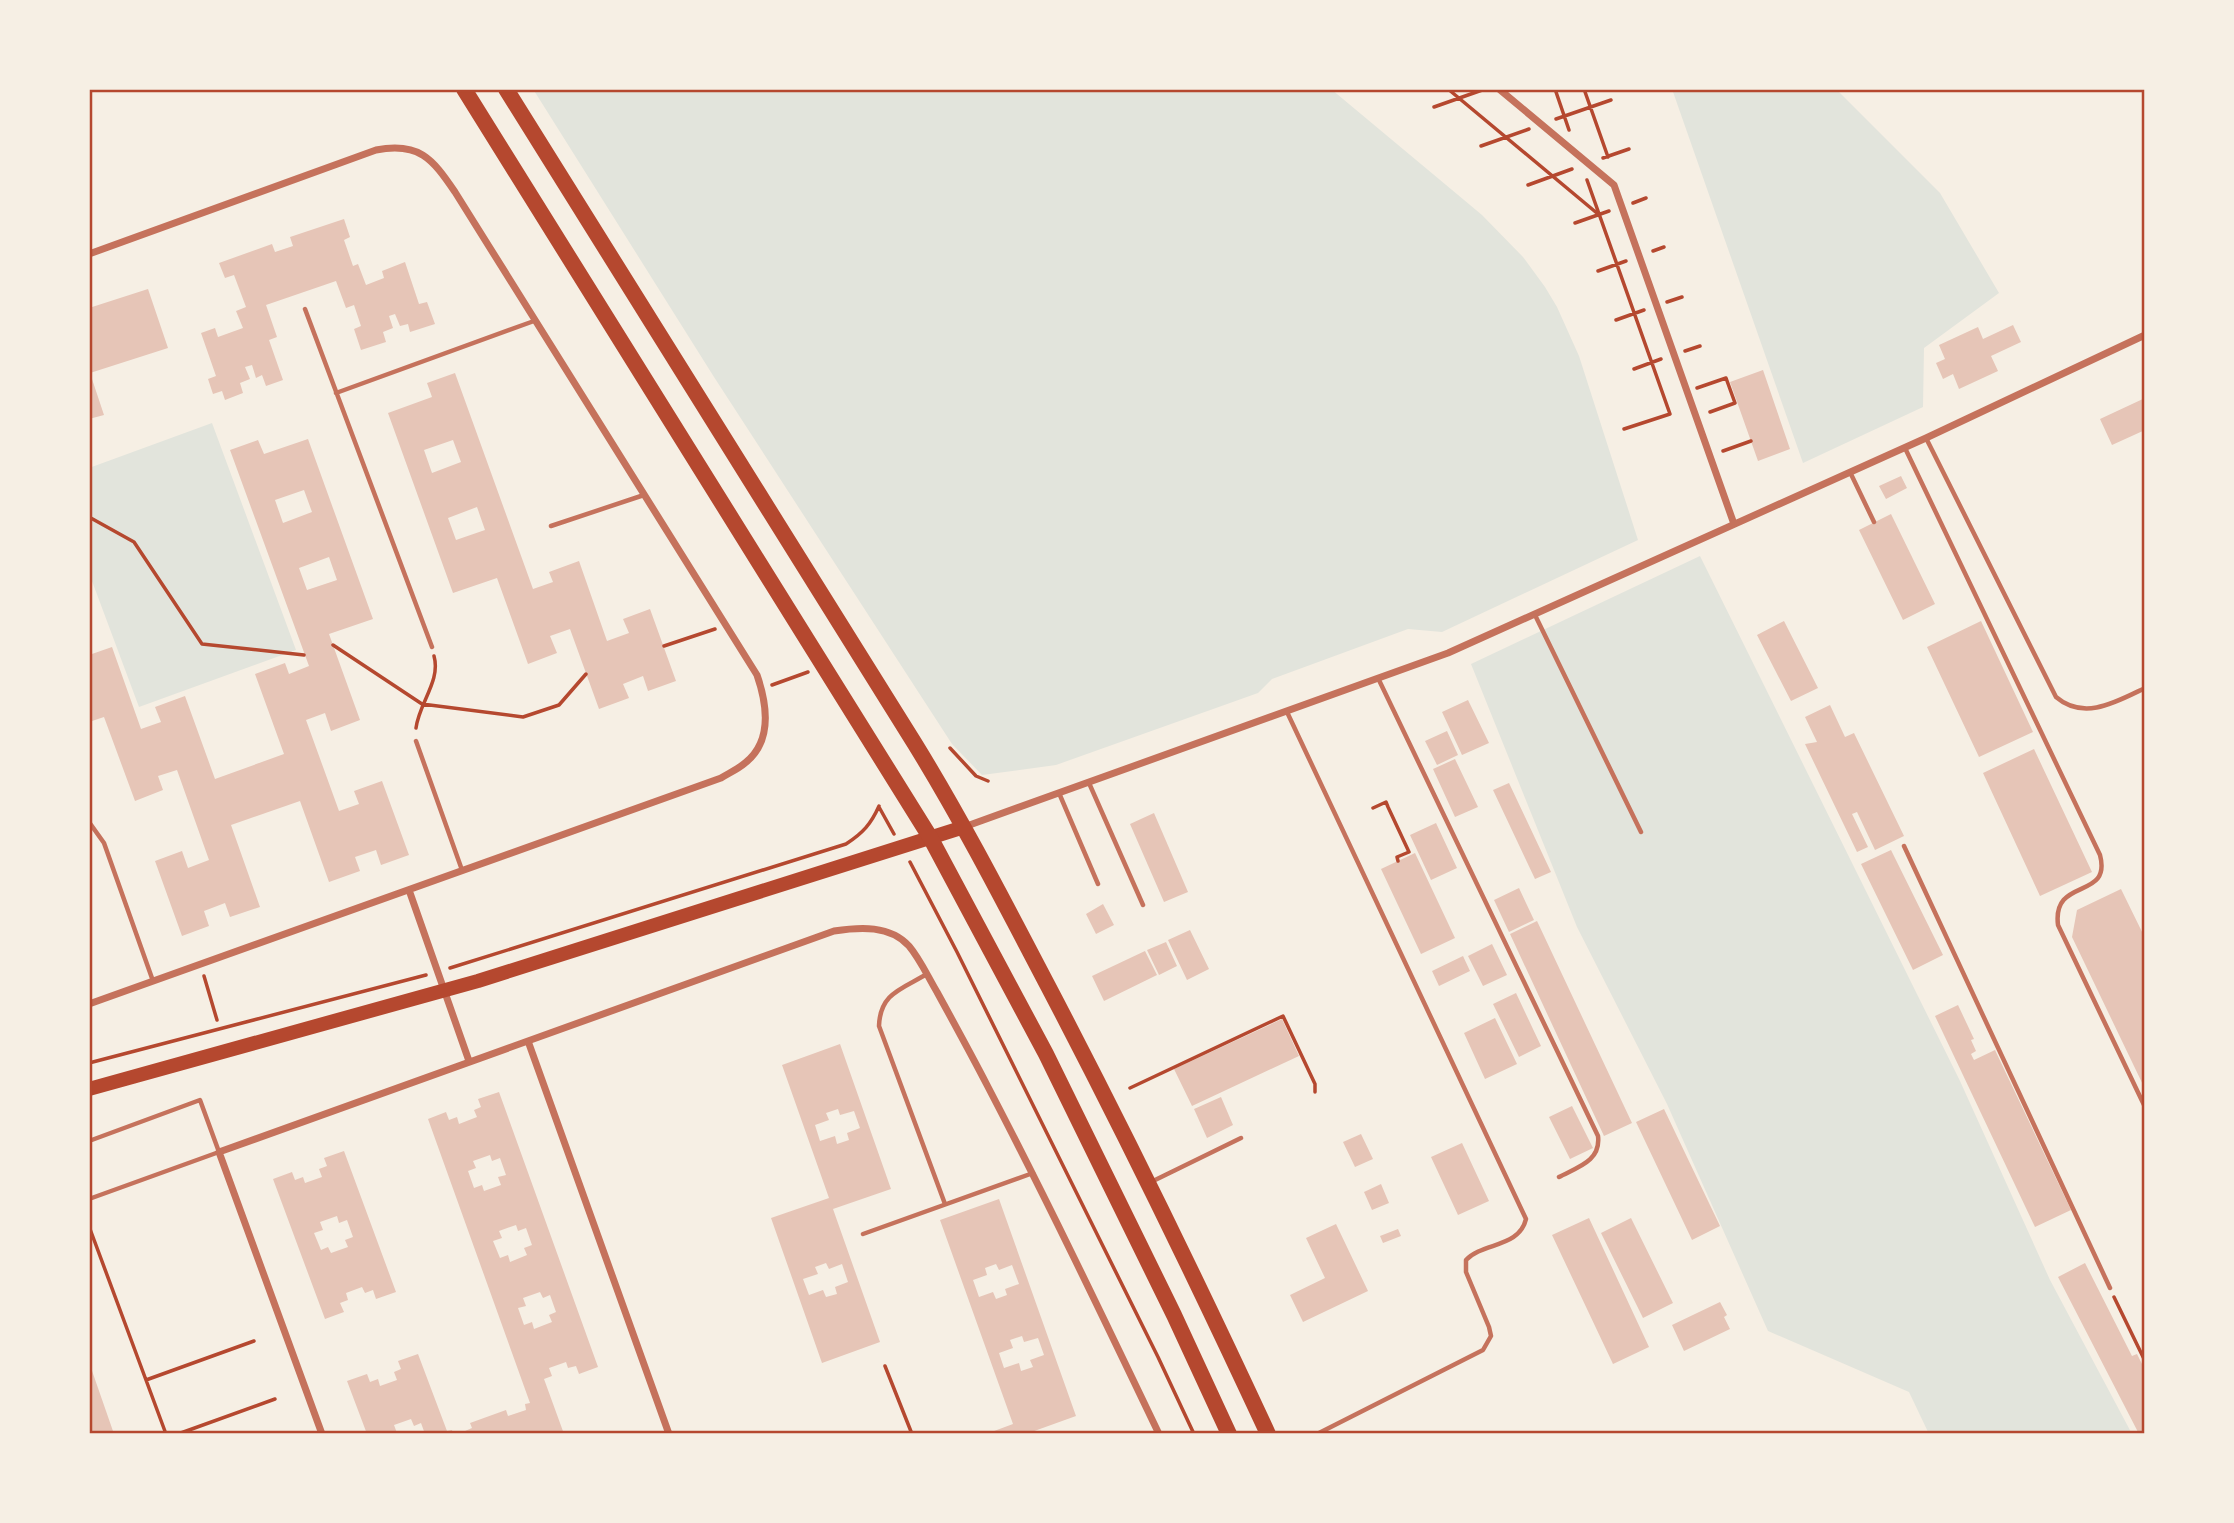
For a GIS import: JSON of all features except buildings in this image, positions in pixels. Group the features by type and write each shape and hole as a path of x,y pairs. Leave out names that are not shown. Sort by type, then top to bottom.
{"main road":[{"path":"464,89 930,838 1046,1054 1229,1434"},
{"path":"506,89 915,744 964,827 1081,1048 1268,1434"},
{"path":"89,1089 445,990 964,827"}],"street":[{"path":"1499,89 1614,185 1734,524"},
{"path":"89,254 376,150 393,147 421,152 443,175 726,625 757,675 767,709 760,744 747,762 721,778 89,1004"},
{"path":"964,827 1448,653 1905,448 2145,335"},
{"path":"409,890 469,1061"},
{"path":"321,1434 219,1152 834,931 876,928 897,936 908,946 963,1037 1033,1173 1159,1434"},
{"path":"528,1041 669,1434"}],"lane":[{"path":"305,309 432,647"},
{"path":"336,393 534,321"},
{"path":"1926,438 2056,697 2077,709 2094,709 2113,704 2145,688"},
{"path":"1905,448 2100,855 2102,875 2096,882 2067,895 2060,906 2058,925 2145,1107"},
{"path":"1850,472 1874,522"},
{"path":"551,526 645,495"},
{"path":"1535,615 1641,832"},
{"path":"1378,678 1598,1136 1596,1155 1559,1177"},
{"path":"1287,712 1525,1219 1524,1226 1514,1238 1472,1255 1466,1261 1466,1272 1491,1336 1483,1350 1317,1434"},
{"path":"416,741 462,870"},
{"path":"1088,783 1143,905"},
{"path":"1059,793 1098,884"},
{"path":"89,822 104,843 153,981"},
{"path":"1903,846 2110,1288"},
{"path":"927,974 887,997 880,1010 879,1026 945,1204"},
{"path":"89,1141 200,1100 219,1152 89,1199"},
{"path":"1148,1184 1241,1138"},
{"path":"863,1234 1033,1173"}],"path":[{"path":"1448,89 1599,215"},
{"path":"1434,107 1485,89"},
{"path":"1555,89 1670,414 1624,429"},
{"path":"1584,89 1613,172 1614,185"},
{"path":"1687,391 1726,378 1736,403 1696,417"},
{"path":"1710,456 1751,441"},
{"path":"89,517 134,542 202,644 304,655"},
{"path":"664,646 726,625"},
{"path":"333,645 422,704 523,717 559,705 586,674"},
{"path":"416,741 416,724 438,667 432,647"},
{"path":"762,689 810,671"},
{"path":"950,748 976,776 988,781"},
{"path":"1373,808 1386,803 1388,807 1409,852 1397,857 1398,861"},
{"path":"89,1063 438,972 846,844 862,834 873,821 879,806"},
{"path":"919,879 1134,1308 1194,1434"},
{"path":"200,964 217,1020"},
{"path":"1130,1088 1283,1017 1315,1084 1315,1092"},
{"path":"90,1229 166,1434"},
{"path":"2110,1288 2145,1361"},
{"path":"146,1380 254,1341"},
{"path":"886,1366 912,1434"},
{"path":"178,1434 275,1399"}],"shaded area":[{"path":"533,89 1331,89 1482,215 1523,257 1545,287 1579,356 1638,540 1442,632 1408,629 1272,679 1258,693 1056,765 982,775 952,744 714,377"},
{"path":"1672,89 1836,89 1940,193 1999,293 1924,348 1923,407 1803,463"},
{"path":"212,423 296,650 139,707 89,573 89,468"},
{"path":"1700,556 1960,1081 2050,1280 2132,1434 1929,1434 1909,1392 1768,1331 1667,1104 1577,927 1471,664"}]}
